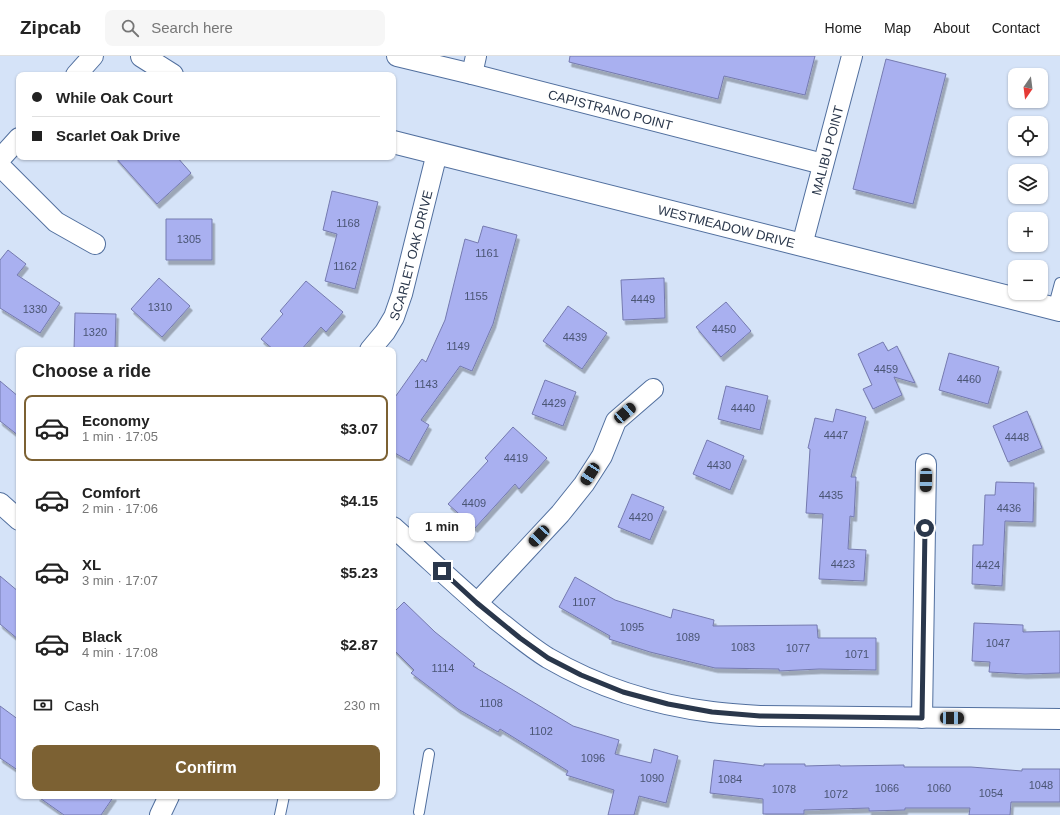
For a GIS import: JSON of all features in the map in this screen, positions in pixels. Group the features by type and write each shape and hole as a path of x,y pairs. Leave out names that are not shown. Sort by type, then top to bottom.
{"street":[{"path":"79,72 93,56"},
{"path":"142,56 167,72"},
{"name":"CAPISTRANO POINT","path":"397,56 474,65 823,164"},
{"name":"MALIBU POINT","path":"802,245 852,56"},
{"path":"0,159 16,141"},
{"name":"WESTMEADOW DRIVE","path":"396,143 1057,310"},
{"name":"SCARLET OAK DRIVE","path":"372,347 385,332 394,317 402,294 437,153"},
{"path":"0,166 56,222 95,244"},
{"path":"477,603 560,514 584,484 602,456 616,421 653,389"},
{"path":"922,718 926,464"},
{"path":"0,503 16,517"},
{"path":"396,532 477,603 520,638 548,658 581,675 623,692 668,704 712,712 760,716 1060,719"},
{"path":"160,815 168,799"}],"lane":[{"path":"1057,310 1060,283"},
{"path":"419,812 429,754"},
{"path":"280,815 283,799"}],"building":[{"path":"570,56 815,56 805,95 724,76 718,99 569,62"},
{"path":"886,59 946,74 913,204 853,189"},
{"path":"118,160 180,160 191,173 157,204"},
{"path":"332,191 378,202 355,289 325,281 337,234 323,230"},
{"path":"166,219 212,219 212,260 166,260"},
{"path":"483,226 517,235 493,324 472,371 460,366 421,420 429,425 409,461 396,454 396,396 422,359 426,362 445,320 465,239 478,243"},
{"path":"8,250 26,264 17,275 60,303 40,333 0,308 0,260"},
{"path":"159,278 190,306 162,337 131,309"},
{"path":"664,278 665,318 623,320 621,280"},
{"path":"306,281 343,312 326,332 321,327 304,347 270,347 261,339 283,314 280,311"},
{"path":"726,302 751,331 721,357 696,327"},
{"path":"568,306 607,333 582,369 543,341"},
{"path":"75,313 116,314 115,347 74,347"},
{"path":"883,342 888,351 897,346 915,383 894,377 902,395 873,409 863,389 872,385 858,354"},
{"path":"949,353 999,367 988,404 939,390"},
{"path":"545,380 576,392 563,426 532,414"},
{"path":"0,381 16,394 16,434 0,421"},
{"path":"726,386 768,396 760,430 718,419"},
{"path":"836,409 866,417 851,477 856,477 854,517 850,516 848,549 866,550 864,581 819,579 823,514 806,513 810,449 808,448 815,418 833,422"},
{"path":"1027,411 1042,448 1008,462 993,426"},
{"path":"513,427 547,458 519,489 515,484 475,528 448,504 488,461 485,458"},
{"path":"707,440 744,456 730,490 693,474"},
{"path":"996,482 1034,483 1033,522 1005,521 1002,586 972,584 973,545 983,545 985,495 995,495"},
{"path":"632,494 664,507 650,540 618,527"},
{"path":"0,576 16,589 16,637 0,624"},
{"path":"575,577 615,600 671,618 673,609 714,620 713,626 817,625 818,638 876,638 876,670 819,669 779,671 779,669 715,668 650,652 609,639 610,636 559,607"},
{"path":"404,602 435,632 475,664 473,666 573,726 619,740 615,754 651,763 654,749 678,756 666,803 639,796 634,815 608,815 614,790 566,775 568,771 500,729 498,732 458,709 411,673 414,670 396,652 396,610"},
{"path":"974,623 1023,625 1023,632 1060,631 1060,673 1025,674 989,672 990,662 972,661"},
{"path":"0,706 16,718 16,769 0,758"},
{"path":"714,760 764,766 764,764 805,764 805,766 904,765 904,767 971,767 1022,771 1022,769 1060,769 1060,802 1011,802 1010,815 969,815 970,808 905,808 905,810 869,811 869,808 804,810 804,814 763,814 763,799 710,793"},
{"path":"41,799 112,799 101,815 64,815"}],"route":[{"path":"442,571 477,603 520,638 548,658 581,675 623,692 668,704 712,712 760,716 922,718 925,528"}]}
